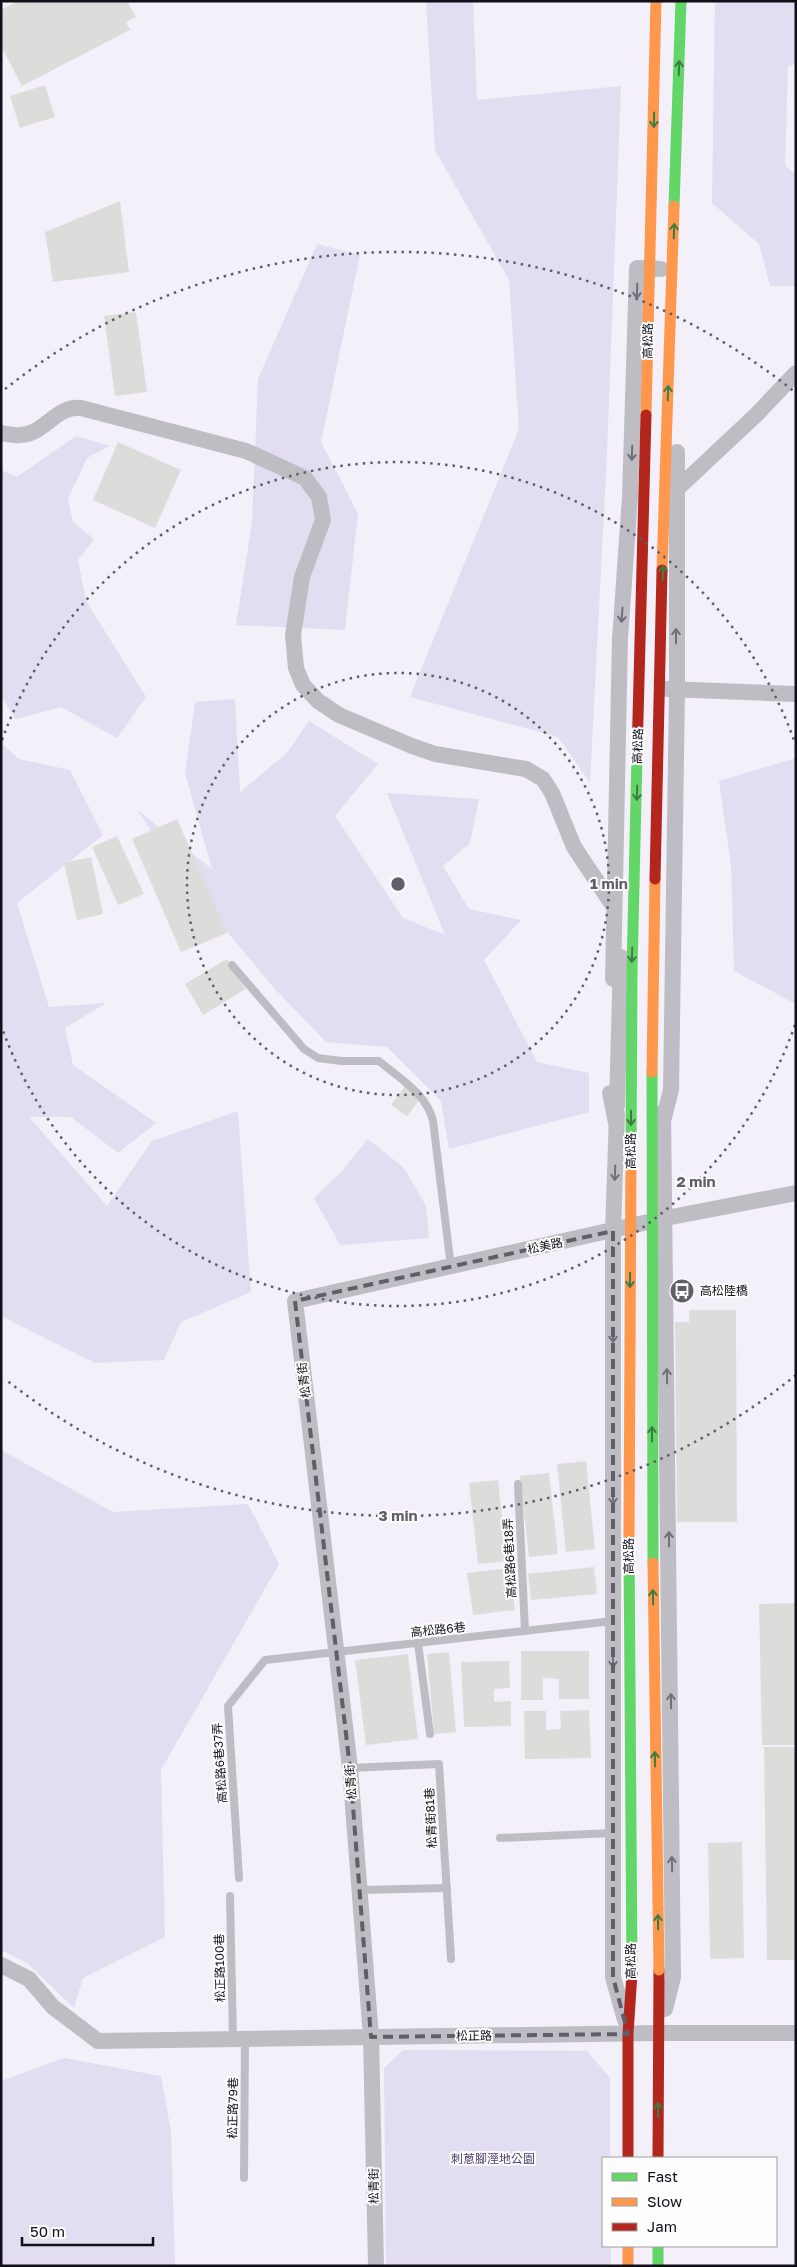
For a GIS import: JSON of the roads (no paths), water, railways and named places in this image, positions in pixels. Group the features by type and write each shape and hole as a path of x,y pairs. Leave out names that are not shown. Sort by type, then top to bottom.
{"street":[{"name":"高松路","path":"628,2157 628,2034 632,1974 629,1512 632,971 656,1"},
{"name":"高松路","path":"658,2157 658,1970 652,1530 654,929 660,639 681,1"},
{"name":"高松路","path":"616,1123 610,1092 620,640 630,497 637,268 680,270 676,490 677,689 671,1090 663,1121"},
{"path":"630,497 676,490 756,415 796,373"},
{"path":"1,433 16,436 32,432 63,411 81,408 246,451 305,478 319,497 324,520 302,577 293,635 296,668 303,685 318,700 339,715 412,746 435,754 526,770 543,778 552,793 574,847 614,907"},
{"name":"高松路","path":"628,2034 613,1977 612,1231 630,670 641,639"},
{"name":"高松路","path":"658,2033 673,1977 666,1218 663,1121 666,671 660,639"},
{"path":"619,686 796,694"},
{"name":"松美路","path":"295,1301 666,1218 796,1194"},
{"name":"松青街","path":"295,1301 350,1768 371,2037 376,2266"},
{"name":"松正路","path":"1,1965 28,1979 53,2007 98,2041 658,2033 796,2033"},
{"path":"628,2247 628,2266"},
{"path":"658,2247 658,2266"}],"lane":[{"path":"232,965 304,1049 318,1058 341,1061 379,1061 427,1104 433,1121 452,1267"},
{"name":"高松路6巷18弄","path":"518,1484 525,1631"},
{"name":"高松路6巷","path":"265,1660 613,1621"},
{"path":"418,1643 430,1734"},
{"name":"高松路6巷37弄","path":"239,1878 228,1706 265,1660"},
{"name":"松青街81巷","path":"350,1768 439,1764 451,1959"},
{"path":"500,1838 613,1832"},
{"path":"360,1890 447,1888"},
{"name":"松正路100巷","path":"230,1896 239,2039"},
{"name":"松正路79巷","path":"239,2039 244,2178"}],"place":[{"name":"高松陸橋","path":"682,1291"}],"park label":[{"name":"刺蔥腳溼地公園","path":"493,2159"}]}
